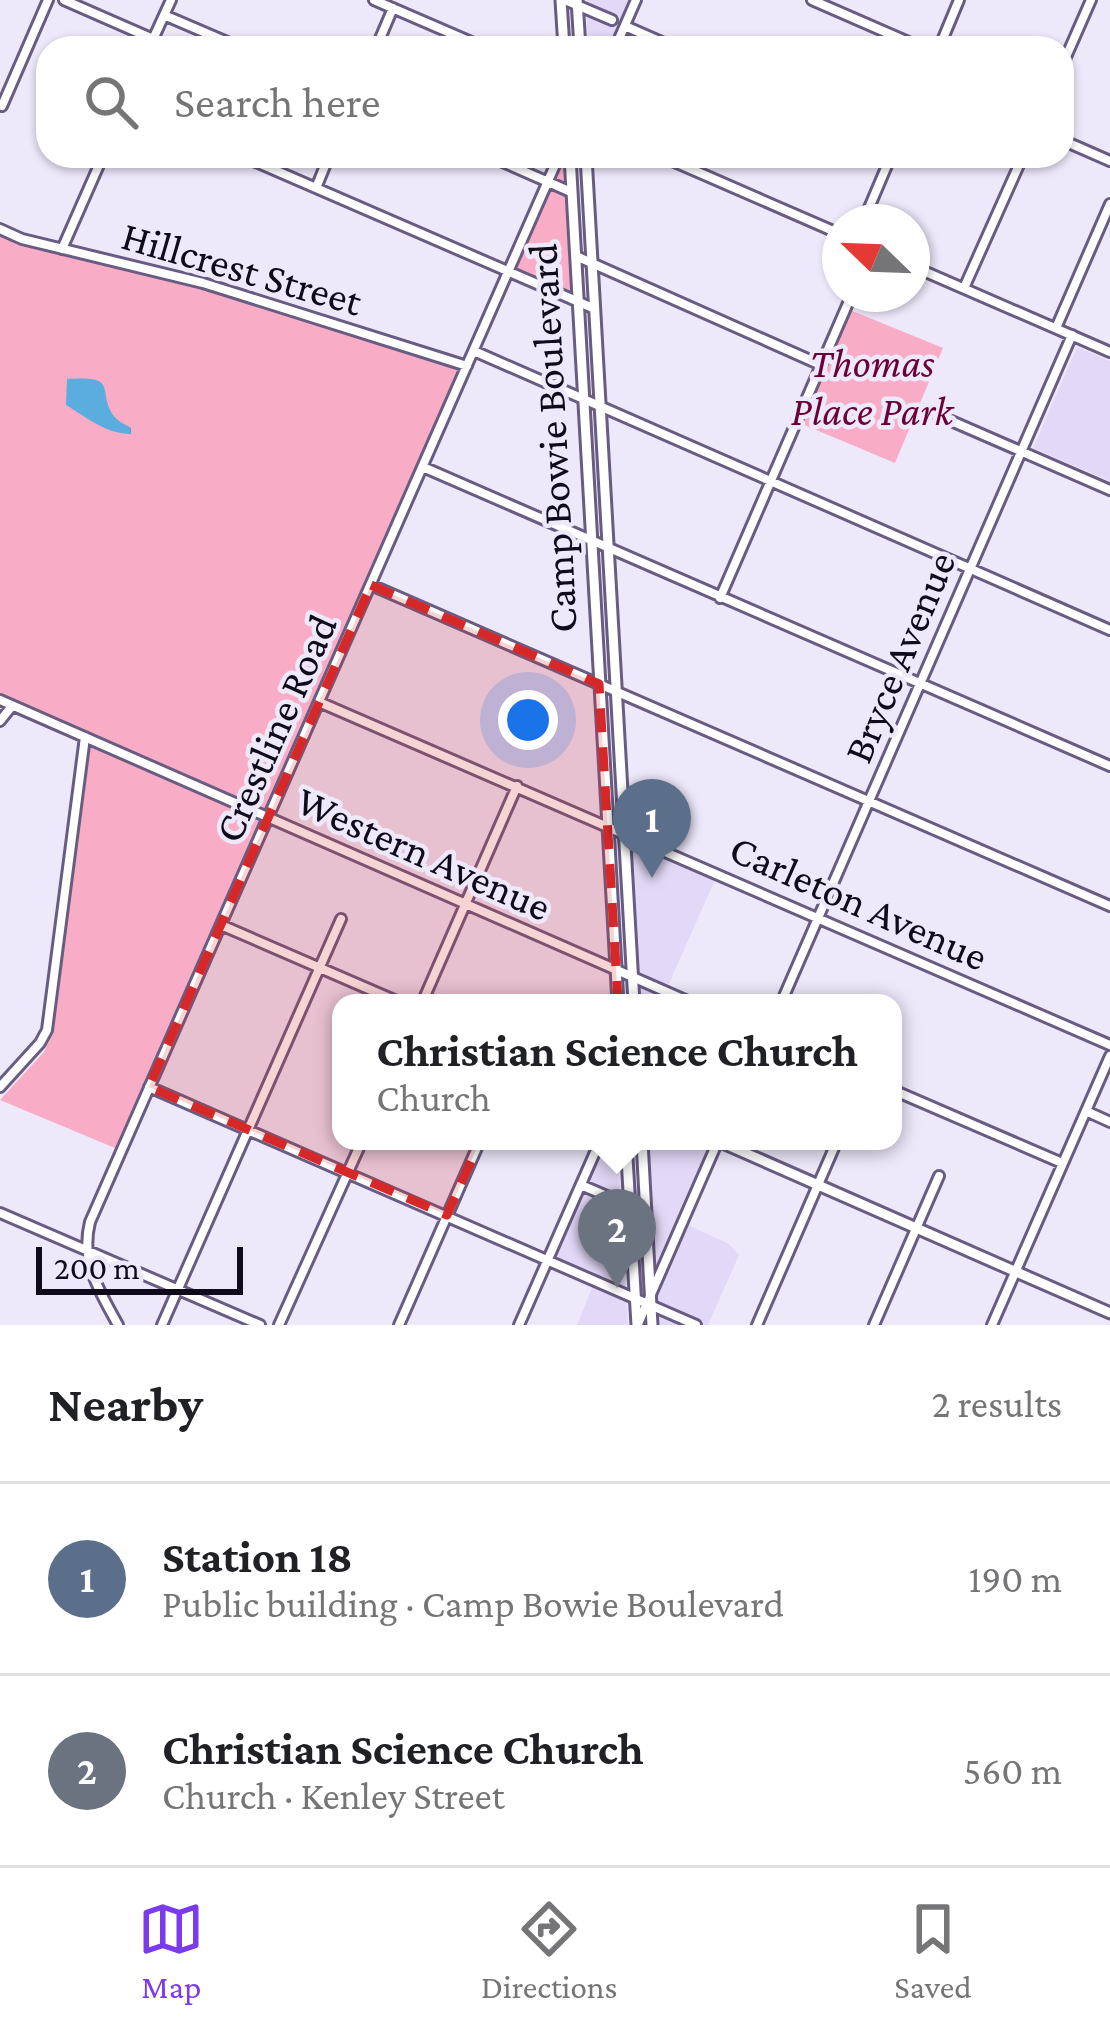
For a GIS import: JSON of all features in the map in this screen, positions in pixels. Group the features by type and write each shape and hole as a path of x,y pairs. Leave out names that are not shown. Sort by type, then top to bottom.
{"main road":[{"path":"563,0 564,36"},
{"path":"577,3 579,36"},
{"name":"Camp Bowie Boulevard","path":"570,168 617,994"},
{"name":"Camp Bowie Boulevard","path":"587,168 633,994"},
{"path":"612,895 628,893"},
{"path":"627,1150 637,1325"},
{"path":"642,1150 652,1325"},
{"path":"738,1150 1110,1313"}],"street":[{"path":"2,106 48,0"},
{"path":"64,0 135,36"},
{"path":"155,36 171,0"},
{"path":"374,0 457,36"},
{"path":"563,0 612,20"},
{"path":"620,36 636,0"},
{"path":"812,0 894,36"},
{"path":"943,36 959,0"},
{"path":"1074,39 1091,0"},
{"path":"381,36 393,8"},
{"path":"164,15 213,36"},
{"path":"625,26 648,36"},
{"path":"1074,145 1110,161"},
{"path":"62,249 98,168"},
{"path":"270,168 595,309"},
{"path":"316,188 324,168"},
{"path":"516,168 571,192"},
{"name":"Crestline Road","path":"85,1250 90,1222 553,168"},
{"path":"689,168 822,226"},
{"path":"871,204 887,168"},
{"path":"964,288 1017,168"},
{"path":"1056,328 1110,204"},
{"name":"Hillcrest Street","path":"0,229 203,283 467,366"},
{"path":"576,256 821,365"},
{"path":"930,274 1110,352"},
{"path":"720,598 844,312"},
{"name":"Bryce Avenue","path":"785,994 1072,335"},
{"path":"474,351 1110,630"},
{"path":"926,410 1110,490"},
{"path":"423,467 1110,766"},
{"path":"371,585 1110,906"},
{"name":"Western Avenue","path":"0,700 672,994"},
{"name":"Carleton Avenue","path":"319,702 1110,1045"},
{"path":"0,721 12,706"},
{"path":"1,1085 47,1030 85,737"},
{"path":"426,994 517,786"},
{"path":"162,1325 341,919"},
{"path":"220,925 379,994"},
{"path":"992,1325 1110,1056"},
{"path":"149,1087 696,1325"},
{"path":"902,1094 1063,1163"},
{"path":"1086,1111 1110,1121"},
{"path":"279,1325 358,1150"},
{"path":"399,1325 476,1150"},
{"path":"518,1325 596,1150"},
{"path":"637,1325 714,1150"},
{"path":"757,1325 833,1150"},
{"path":"874,1325 939,1176"},
{"path":"580,1185 630,1206"},
{"path":"0,1213 260,1325"},
{"path":"85,1250 95,1284 118,1325"}],"highlighted area":[{"path":"371,585 599,684 624,1101 518,1056 447,1215 149,1087"}],"shaded area":[{"path":"586,0 632,0 616,36 588,36"},
{"path":"1077,347 1110,361 1110,481 1033,448"},
{"path":"631,836 718,873 666,990 674,994 640,994"},
{"path":"602,1150 618,1150 628,1325 577,1325 596,1278 555,1258"},
{"path":"649,1150 719,1150 688,1225 729,1244 739,1255 708,1325 659,1325"}],"green space":[{"path":"559,168 566,168 573,296 513,269"},
{"path":"0,235 203,287 460,368 115,1148 0,1100 44,1052 52,1034 92,736 0,693"},
{"name":"Thomas Place Park","path":"849,312 943,348 895,463 802,424"}],"water":[{"path":"67,379 101,382 114,416 131,428 131,434 105,428 66,405"}],"place":[{"name":"Station 18","path":"652,878"},
{"name":"Christian Science Church","path":"617,1288"}]}
